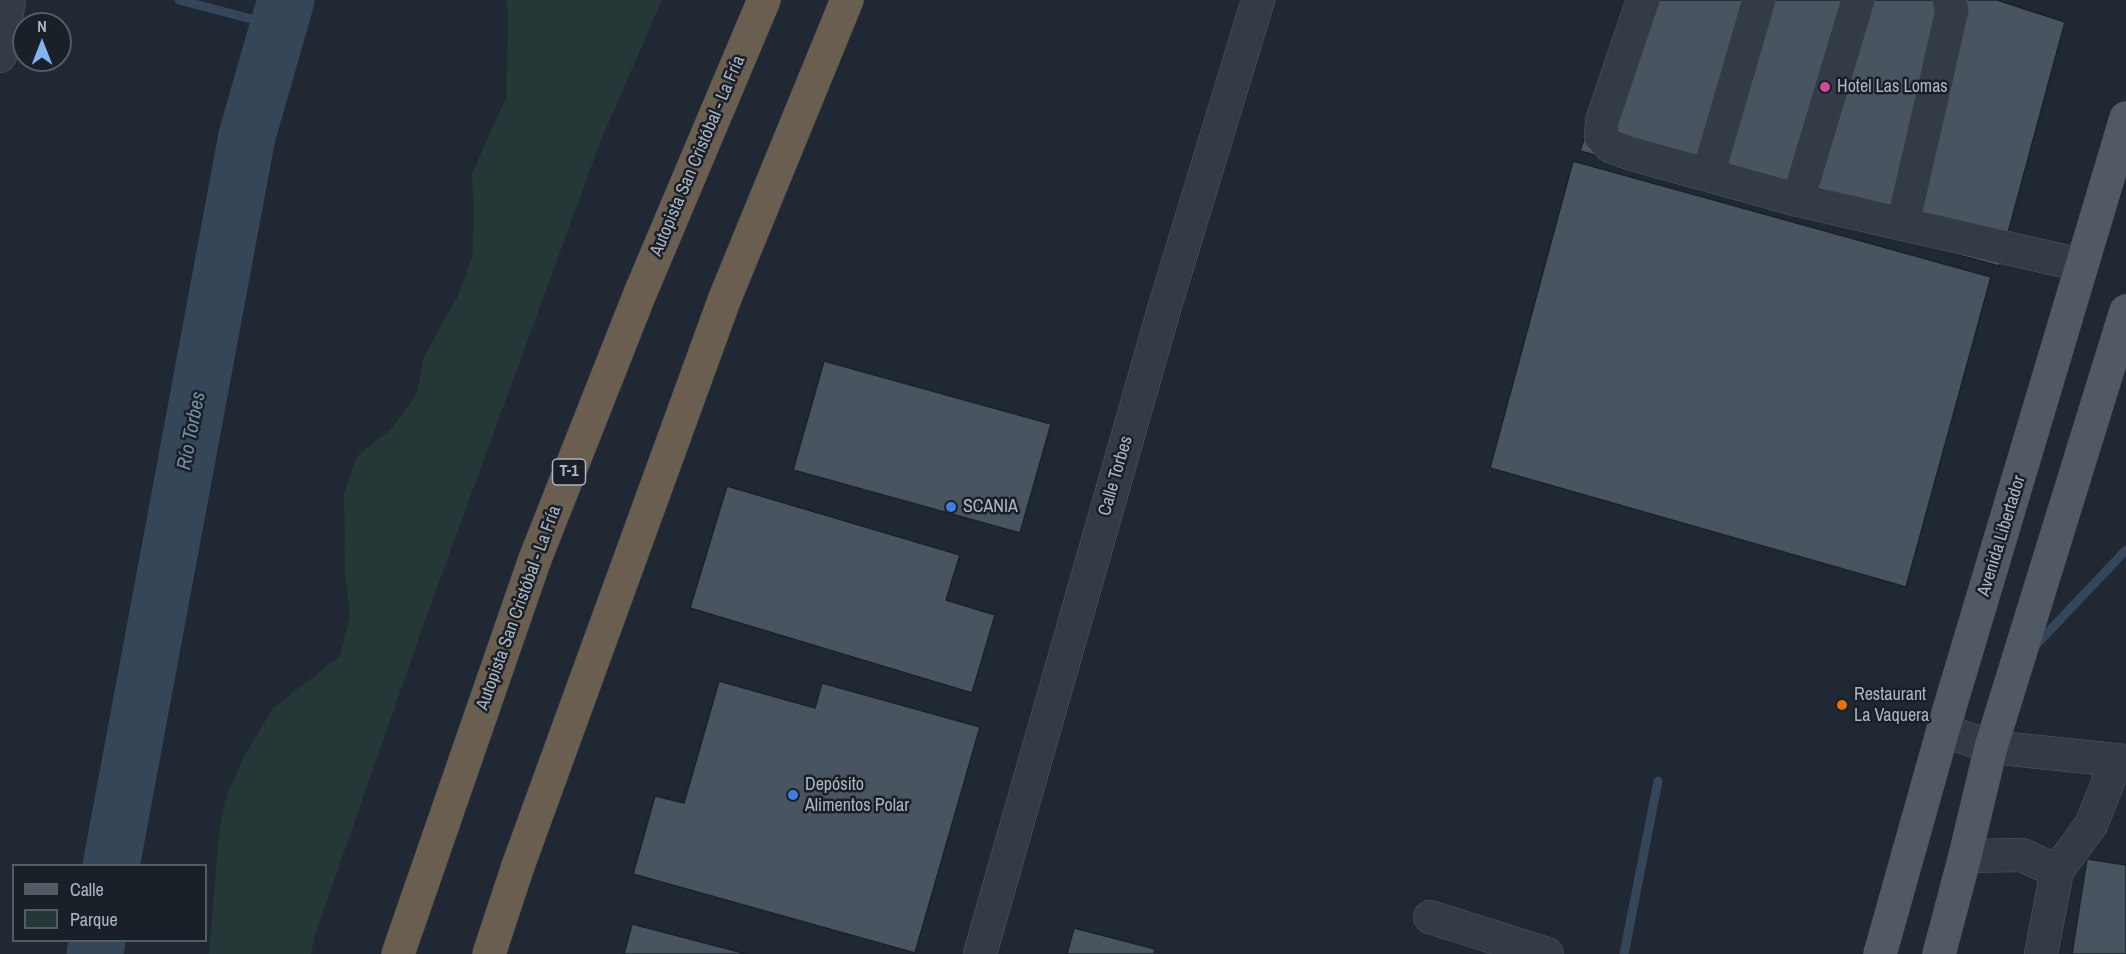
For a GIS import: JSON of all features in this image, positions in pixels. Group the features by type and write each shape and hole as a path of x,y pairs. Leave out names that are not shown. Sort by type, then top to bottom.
{"highway":[{"name":"Autopista San Cristóbal - La Fría","path":"398,954 535,560 639,296 764,0"},
{"path":"489,954 518,866 725,298 847,0"},
{"path":"505,954 518,866"}],"main road":[{"name":"Avenida Libertador","path":"1880,954 1943,730 2126,118"},
{"path":"1939,954 1991,747 2126,311"}],"street":[{"path":"0,56 9,0"},
{"name":"Calle Torbes","path":"980,954 1165,306 1258,0"},
{"path":"1642,0 1602,121 1601,136 1610,146 1798,200 2081,265"},
{"path":"1708,175 1759,0"},
{"path":"1798,200 1858,0"},
{"path":"1903,224 1953,10 1950,0"},
{"path":"1943,730 1991,747 2122,761 2091,825 2057,871 2041,954"},
{"path":"1965,856 2022,855 2057,871"},
{"path":"1430,917 1547,954"}],"green space":[{"path":"506,0 662,0 601,140 428,612 315,935 311,954 209,954 219,833 227,794 243,758 273,708 340,656 350,616 345,574 344,494 357,456 390,430 416,396 424,356 458,296 472,257 474,214 472,174 506,99 508,13"}],"building":[{"name":"Hotel Las Lomas","path":"1630,0 1997,0 2065,22 1999,266 1580,151"},
{"path":"1573,161 1991,277 1906,587 1490,468"},
{"path":"824,361 1051,424 1020,533 793,470"},
{"path":"727,486 960,555 946,600 995,615 972,693 690,608"},
{"path":"719,681 815,708 822,683 980,727 915,953 633,874 655,796 684,803"},
{"path":"2087,859 2126,865 2126,954 2072,954"},
{"path":"632,924 747,954 624,954"},
{"path":"1074,928 1155,949 1154,954 1067,954"}],"waterway":[{"path":"179,0 278,26"},
{"name":"Río Torbes","path":"111,864 247,136 286,0"},
{"path":"2037,644 2126,550"},
{"path":"1624,954 1658,781"},
{"name":"Río Torbes","path":"95,954 97,942"}],"place":[{"name":"Hotel Las Lomas","path":"1825,87"},
{"name":"SCANIA","path":"951,507"},
{"name":"Restaurant La Vaquera","path":"1842,705"},
{"name":"Depósito Alimentos Polar","path":"793,795"}]}
